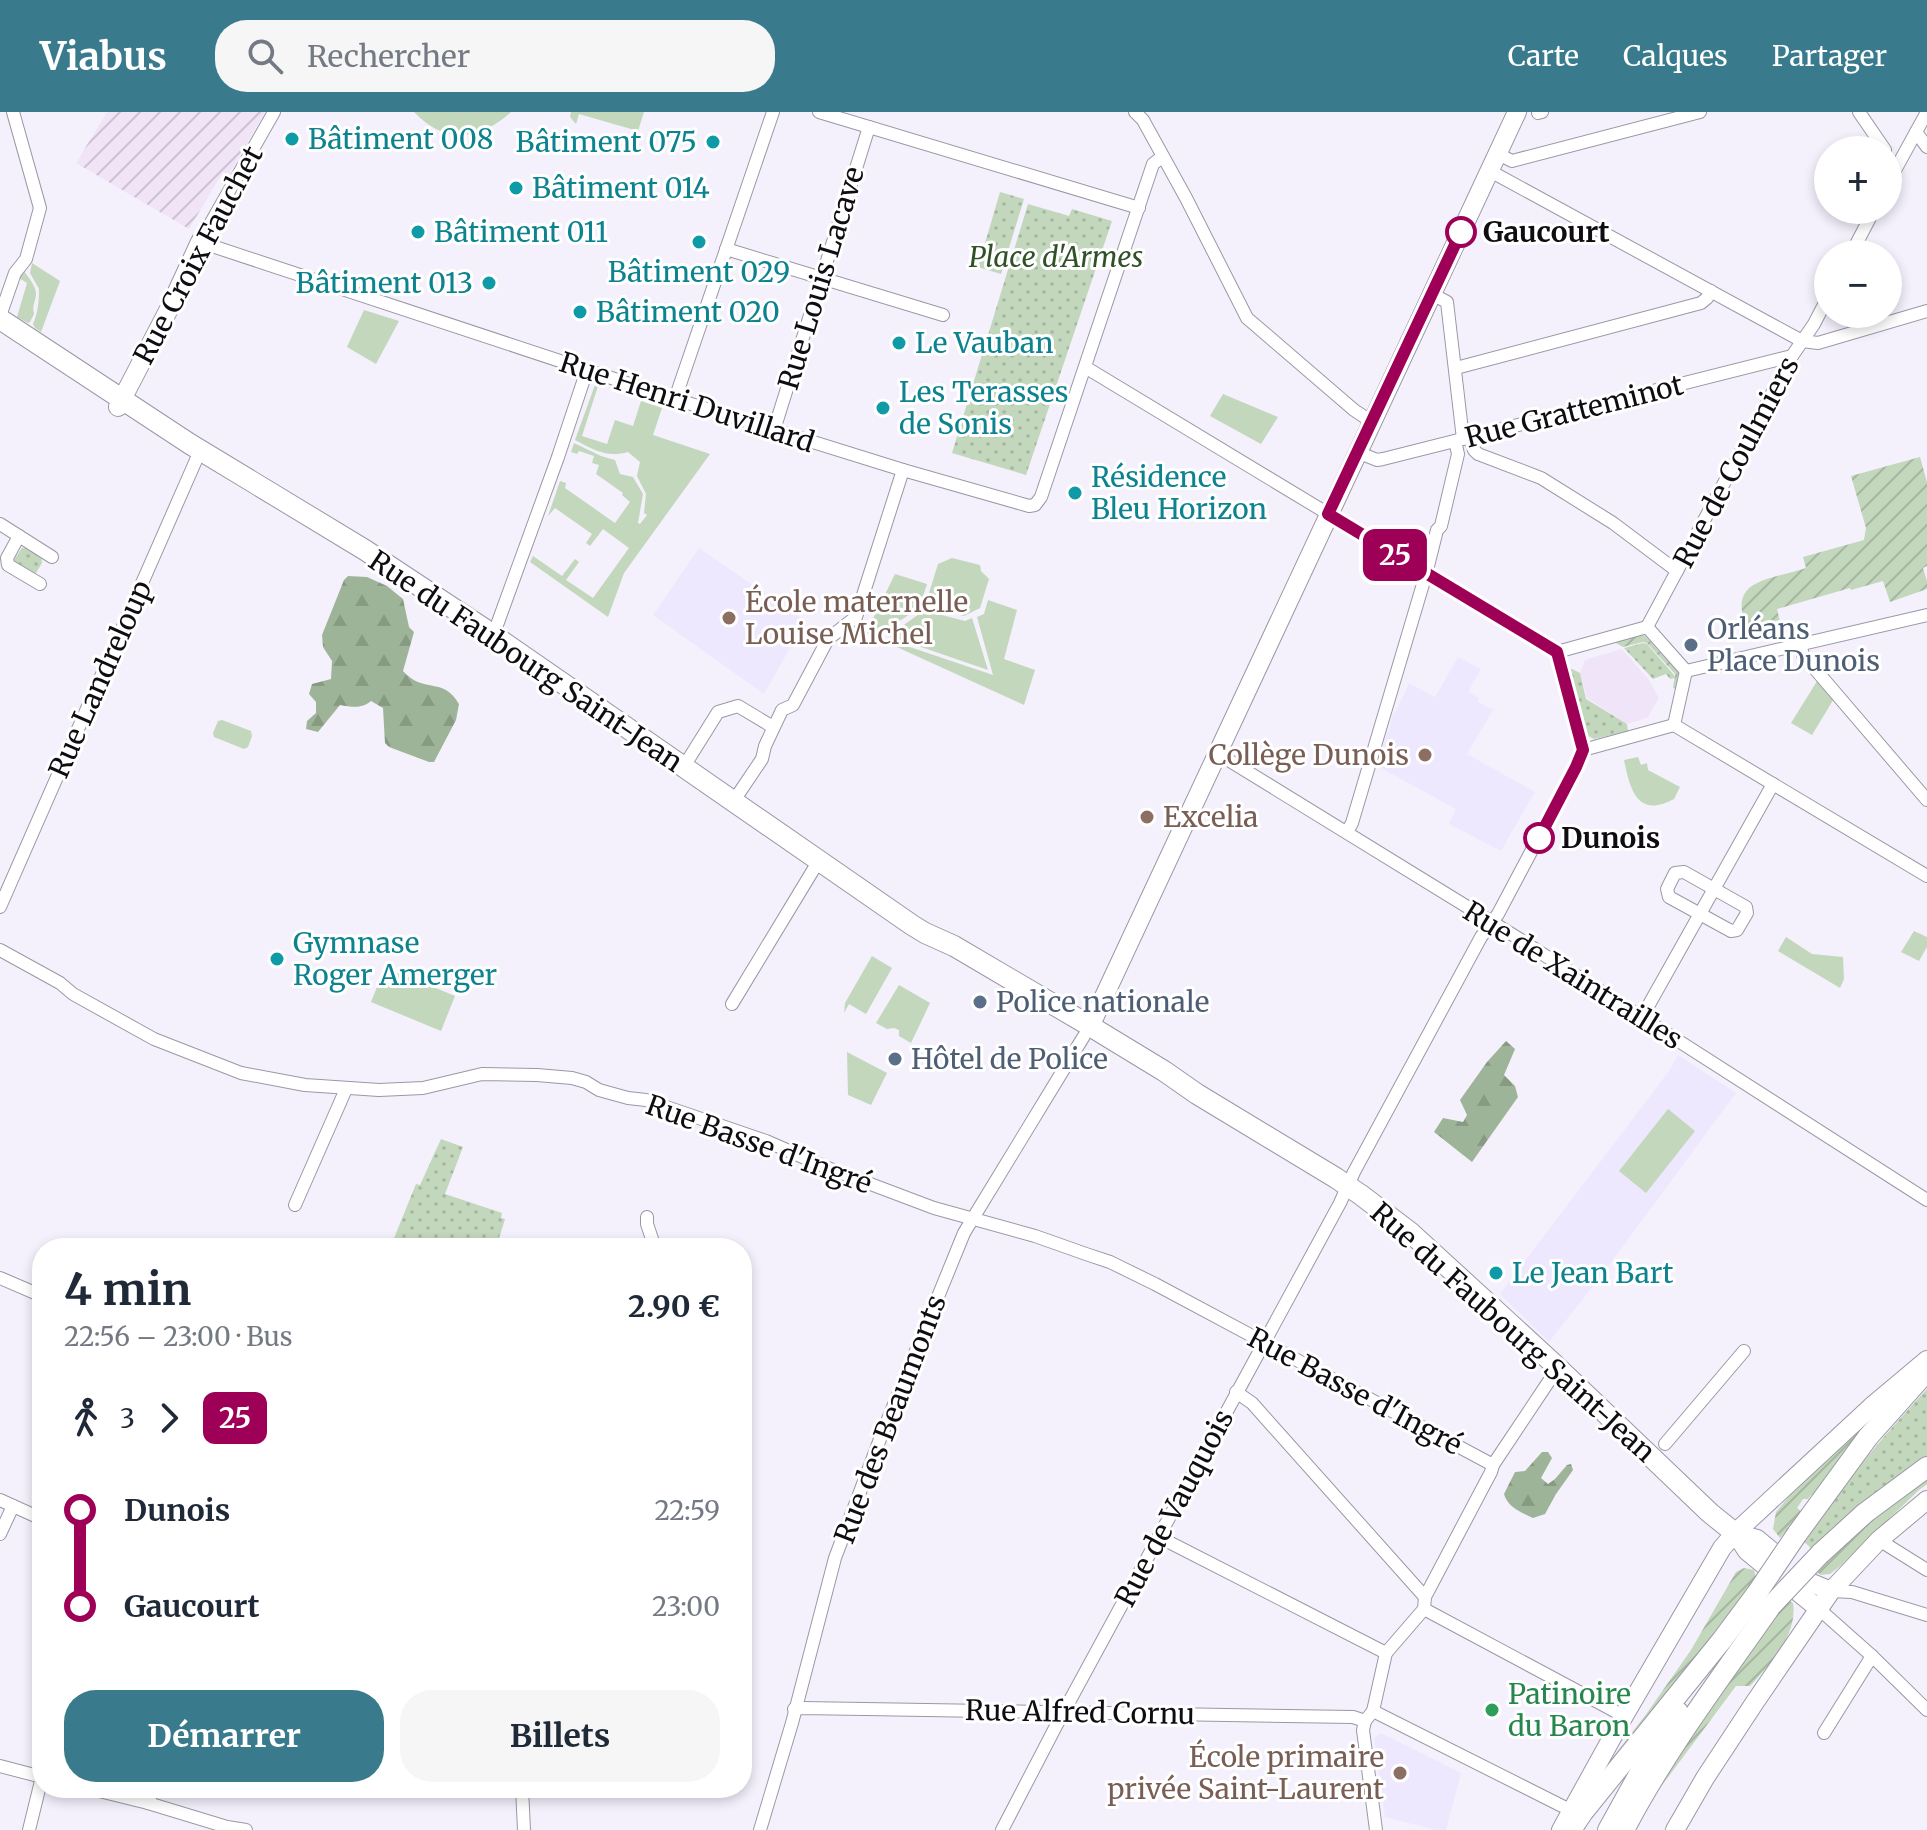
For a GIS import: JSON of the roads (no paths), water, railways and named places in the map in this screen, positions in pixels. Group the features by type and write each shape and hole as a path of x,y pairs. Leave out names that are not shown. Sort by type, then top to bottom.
{"main road":[{"path":"1084,1025 1217,753 1517,112"},
{"name":"Rue Croix Fauchet","path":"119,396 170,307 200,242"},
{"path":"0,317 119,396"},
{"path":"0,333 119,396"},
{"name":"Rue du Faubourg Saint-Jean","path":"119,396 200,451 365,550 493,636 925,933 951,956 1084,1025"},
{"name":"Rue du Faubourg Saint-Jean","path":"925,933 954,946 1084,1025 1166,1081 1197,1094 1348,1186 1411,1233 1735,1533 1747,1551 1769,1559"},
{"path":"1561,1830 1570,1820 1624,1716 1722,1548 1871,1407 1927,1360"},
{"path":"1624,1830 1764,1600 1797,1534 1868,1437 1927,1371"},
{"path":"1570,1820 1583,1812 1722,1640 1865,1513 1927,1467"},
{"path":"1675,1830 1705,1778 1831,1591 1879,1540 1923,1506"},
{"path":"1819,1609 1803,1587 1831,1591"},
{"path":"1608,1830 1648,1758 1722,1640"}],"street":[{"path":"0,317 15,273 26,259 40,208 13,112"},
{"name":"Rue Croix Fauchet","path":"200,242 274,112"},
{"path":"675,399 773,112"},
{"path":"819,112 1139,208"},
{"path":"1494,162 1512,161 1700,112"},
{"path":"1859,112 1876,136"},
{"path":"1902,157 1927,112"},
{"path":"1142,115 1247,318 1372,422"},
{"name":"Rue Louis Lacave","path":"774,430 869,127"},
{"path":"1916,132 1927,147"},
{"path":"1162,157 1153,164 1085,367 1557,652 1583,750 1498,914 1490,922 1348,1186"},
{"path":"1494,162 1711,291 1802,341 1818,343 1927,311"},
{"name":"Rue Henri Duvillard","path":"200,242 675,399 1023,506 1035,505 1041,497 1085,367"},
{"path":"726,249 943,315"},
{"path":"1456,368 1701,303 1711,291"},
{"path":"1347,832 1437,530 1441,526 1463,439 1447,302 1432,294"},
{"name":"Rue de Coulmiers","path":"1647,627 1792,356 1814,321"},
{"name":"Rue Gratteminot","path":"1357,452 1377,460 1383,459 1792,356"},
{"path":"493,636 587,370"},
{"path":"1463,439 1478,454 1541,478 1577,499 1677,571"},
{"name":"Rue Landreloup","path":"0,907 200,451"},
{"path":"733,802 762,759 782,710 793,705 828,639 856,617 903,470"},
{"path":"0,524 52,557"},
{"path":"19,536 7,558 8,565 40,584"},
{"path":"1686,671 1927,615"},
{"path":"1557,652 1647,627 1686,671"},
{"path":"1800,644 1803,655 1927,800"},
{"path":"1674,725 1686,671"},
{"path":"682,767 718,712 738,706 773,727"},
{"path":"1583,750 1674,725 1927,876"},
{"name":"Rue de Xaintrailles","path":"1217,753 1642,1017 1927,1200"},
{"path":"1642,1017 1773,784"},
{"path":"732,1004 818,862"},
{"path":"1684,872 1715,889 1746,907 1747,913 1737,930 1731,931 1669,897 1667,889 1675,873 1684,872"},
{"name":"Rue Basse d'Ingré","path":"0,950 154,1039 241,1073 305,1085 379,1090 423,1088 482,1074 572,1078 599,1090 646,1100 766,1141 934,1208 1035,1236 1110,1262 1493,1465"},
{"name":"Rue des Beaumonts","path":"760,1830 828,1583 850,1516 964,1233 1084,1025"},
{"path":"295,1205 346,1089"},
{"name":"Rue de Vauquois","path":"1002,1830 1348,1186"},
{"path":"647,1217 652,1238"},
{"path":"0,1278 32,1292"},
{"path":"1664,1446 1744,1351"},
{"path":"1376,1830 1363,1737 1386,1653 1425,1603 1493,1465 1551,1378 1560,1370"},
{"path":"1236,1392 1252,1403 1425,1603 1624,1716"},
{"path":"0,1534 6,1503 32,1515"},
{"path":"1159,1537 1386,1653"},
{"path":"1879,1540 1927,1570"},
{"path":"1831,1591 1852,1592 1927,1615"},
{"path":"1819,1609 1927,1710"},
{"path":"1824,1733 1872,1656"},
{"name":"Rue Alfred Cornu","path":"794,1709 1369,1716"},
{"path":"1369,1716 1570,1820"},
{"path":"0,1766 32,1774"},
{"path":"29,1830 37,1798"},
{"path":"128,1798 246,1830"},
{"path":"148,1803 150,1798"},
{"path":"522,1798 524,1830"}],"place":[{"name":"Bâtiment 008","path":"292,139"},
{"name":"Bâtiment 075","path":"713,142"},
{"name":"Bâtiment 014","path":"516,188"},
{"name":"Bâtiment 011","path":"418,232"},
{"name":"Gaucourt","path":"1461,232"},
{"name":"Bâtiment 029","path":"699,242"},
{"name":"Bâtiment 013","path":"489,283"},
{"name":"Bâtiment 020","path":"580,312"},
{"name":"Le Vauban","path":"899,343"},
{"name":"Les Terasses de Sonis","path":"883,408"},
{"name":"Résidence Bleu Horizon","path":"1075,493"},
{"name":"École maternelle Louise Michel","path":"729,618"},
{"name":"Orléans Place Dunois","path":"1691,645"},
{"name":"Collège Dunois","path":"1425,755"},
{"name":"Excelia","path":"1147,817"},
{"name":"Dunois","path":"1539,838"},
{"name":"Gymnase Roger Amerger","path":"277,959"},
{"name":"Police nationale","path":"980,1002"},
{"name":"Hôtel de Police","path":"895,1059"},
{"name":"Le Jean Bart","path":"1496,1273"},
{"name":"Patinoire du Baron","path":"1492,1710"},
{"name":"École primaire privée Saint-Laurent","path":"1400,1773"}],"park label":[{"name":"Place d'Armes","path":"1056,257"}]}
